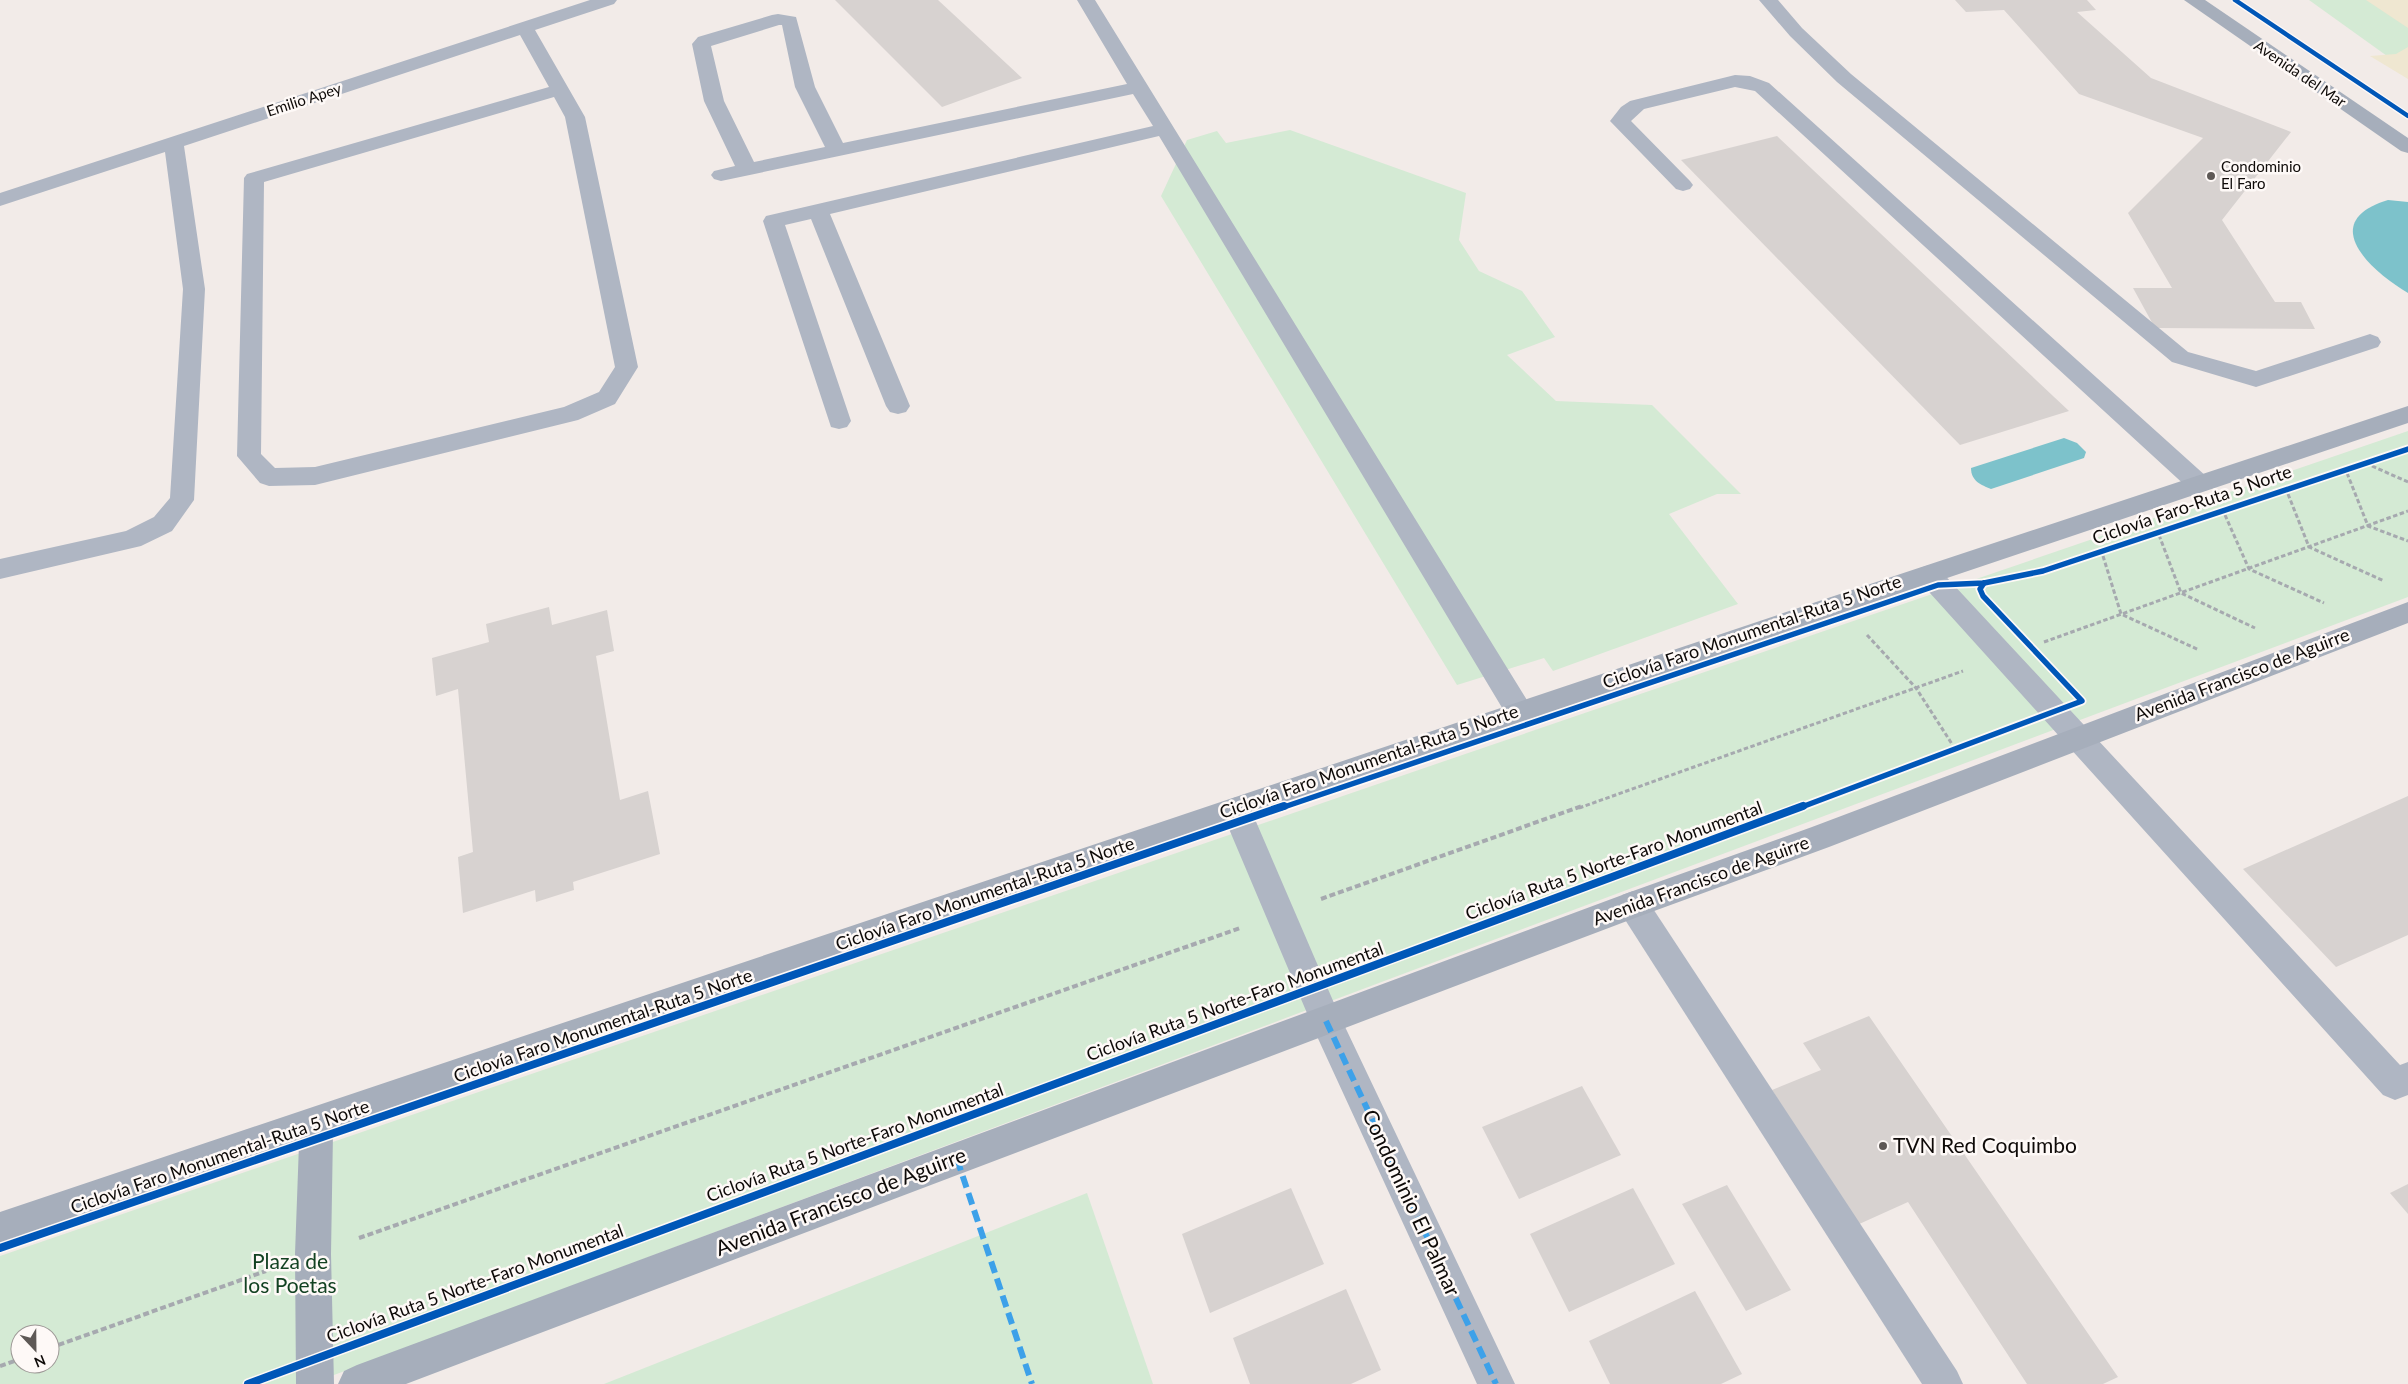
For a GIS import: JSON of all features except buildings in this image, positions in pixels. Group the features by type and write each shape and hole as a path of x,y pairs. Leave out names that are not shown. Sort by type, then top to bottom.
{"main road":[{"name":"Avenida del Mar","path":"2193,0 2408,147"},
{"path":"0,1229 1840,604 2408,414"},
{"name":"Avenida Francisco de Aguirre","path":"357,1384 1634,905 1819,838 2408,612"},
{"path":"315,1384 313,1254 318,1121"}],"street":[{"name":"Emilio Apey","path":"0,200 608,0"},
{"path":"1086,0 1520,713"},
{"path":"1768,0 1796,32 1844,78 2180,357 2256,379 2370,342"},
{"path":"747,169 714,101 701,44 705,41 778,19 790,21 805,87 837,151"},
{"path":"525,28 574,117 627,367 607,398 570,414 314,476 269,477 249,456 254,178 559,90"},
{"path":"1682,185 1620,121 1628,111 1637,105 1735,81 1750,82 1762,86 2198,483"},
{"path":"720,175 1139,87"},
{"path":"839,421 772,223 773,221 1165,129"},
{"path":"0,569 132,539 163,524 182,500 194,288 174,142"},
{"path":"818,211 898,406"},
{"path":"1929,575 2076,738 2395,1084 2408,1078"},
{"path":"1236,810 1326,1021"},
{"path":"1634,905 1944,1384"},
{"name":"Condominio El Palmar","path":"1326,1021 1496,1384"}],"path":[{"path":"2366,464 2374,461"},
{"path":"2366,464 2408,482"},
{"path":"2337,471 2349,467 2368,526"},
{"path":"2286,488 2309,547 2387,582"},
{"path":"2223,509 2249,569 2332,607"},
{"path":"60,1344 1280,914 2408,512"},
{"path":"2368,526 2408,541"},
{"path":"2158,533 2181,593 2259,630"},
{"path":"2102,553 2121,614 2202,651"},
{"path":"1840,604 1916,688 1956,749 1946,752"}],"green space":[{"path":"2309,0 2408,0 2408,71"},
{"path":"1290,130 1466,193 1459,240 1479,271 1522,291 1555,337 1507,355 1556,401 1652,405 1741,494 1717,494 1669,514 1738,604 1553,671 1544,658 1457,685 1161,196 1187,140 1217,131 1226,143"},
{"name":"Plaza de los Poetas","path":"2408,431 2408,597 310,1384 0,1384 0,1256"},
{"path":"1087,1193 1153,1384 604,1384"}],"sand":[{"path":"2366,0 2408,0 2408,28"},
{"path":"2408,47 2408,79 2370,56 2396,54"}],"water":[{"path":"2388,200 2408,202 2408,293 2394,284 2366,260 2357,246 2353,233 2356,221 2367,209"},
{"path":"2064,438 2077,443 2086,452 2084,458 1991,489 1980,484 1971,472 1971,468"}],"marked path":[{"path":"1326,1021 1496,1384"},
{"path":"957,1159 1032,1384"}],"cycle path":[{"path":"2235,0 2408,116"},
{"name":"Ciclovía Faro-Ruta 5 Norte","path":"0,1248 1241,821 1938,585 1984,583 2043,571 2102,553 2223,509 2408,449"},
{"name":"Ciclovía Ruta 5 Norte-Faro Monumental","path":"248,1384 1578,891 2082,701 1983,596 1980,589 1984,583"}],"place":[{"name":"Condominio El Faro","path":"2211,176"},
{"name":"TVN Red Coquimbo","path":"1883,1146"}]}
